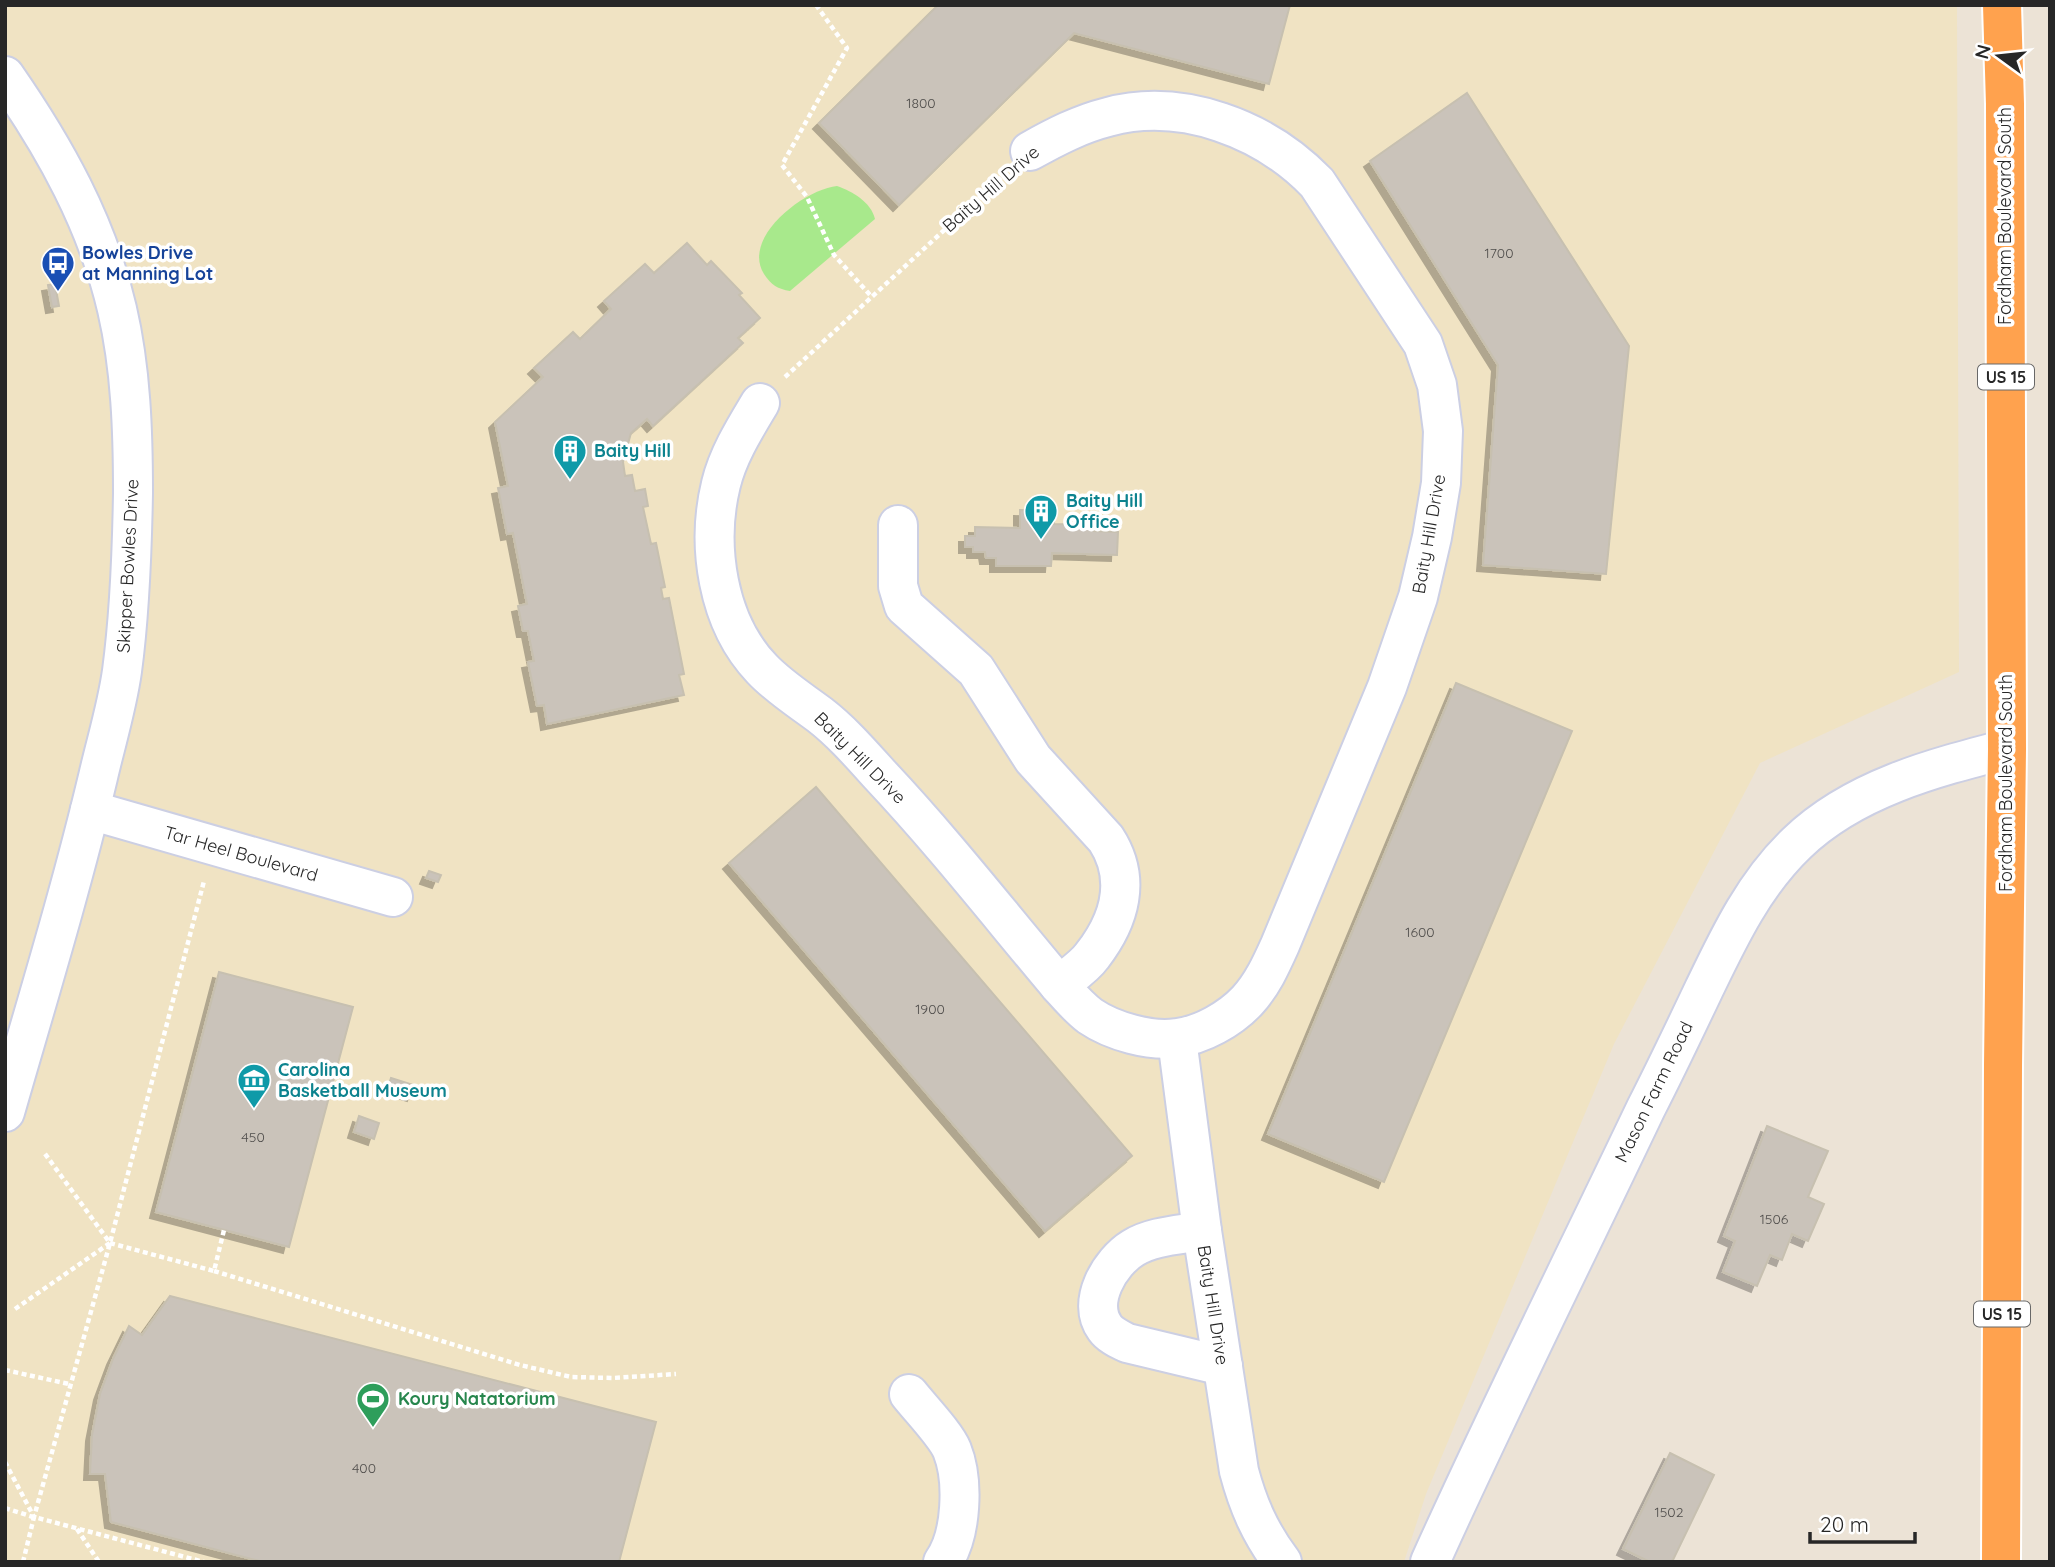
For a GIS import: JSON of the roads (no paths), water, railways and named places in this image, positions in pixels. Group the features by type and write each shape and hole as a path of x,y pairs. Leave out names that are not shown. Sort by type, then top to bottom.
{"highway":[{"name":"Fordham Boulevard South","path":"2001,1562 2007,749 2005,118 2002,5"}],"street":[{"name":"Skipper Bowles Drive","path":"5,76 60,160 86,216 117,308 128,380 133,455 132,566 122,673 90,810 5,1112"},
{"name":"Baity Hill Drive","path":"760,403 733,450 721,483 716,516 714,543 719,578 727,611 741,643 762,668 821,717 882,776 1059,985 1090,1016 1107,1025 1150,1037 1177,1038 1207,1029 1229,1016 1247,1001 1264,979 1280,945 1387,687 1418,597 1433,537 1441,483 1443,431 1437,385 1423,344 1317,183 1298,163 1273,146 1226,124 1168,110 1110,116 1081,125 1030,151"},
{"path":"898,525 898,586 904,606 976,670 1033,759 1115,853 1121,882 1117,913 1091,957 1059,985"},
{"name":"Mason Farm Road","path":"1430,1562 1542,1322 1712,973 1754,894 1797,842 1838,811 1905,779 2007,749"},
{"name":"Tar Heel Boulevard","path":"90,810 393,897"},
{"name":"Baity Hill Drive","path":"1177,1038 1202,1231 1239,1471 1258,1526 1282,1562"},
{"path":"1202,1231 1151,1240 1121,1257 1103,1284 1099,1298 1099,1315 1104,1327 1114,1337 1127,1343 1223,1366"},
{"path":"909,1394 952,1449 959,1485 958,1527 943,1562"}],"place":[{"name":"Bowles Drive at Manning Lot","path":"58,293"},
{"name":"Baity Hill","path":"570,481"},
{"name":"Baity Hill Office","path":"1041,541"},
{"name":"Carolina Basketball Museum","path":"254,1110"},
{"name":"Koury Natatorium","path":"373,1429"}]}
